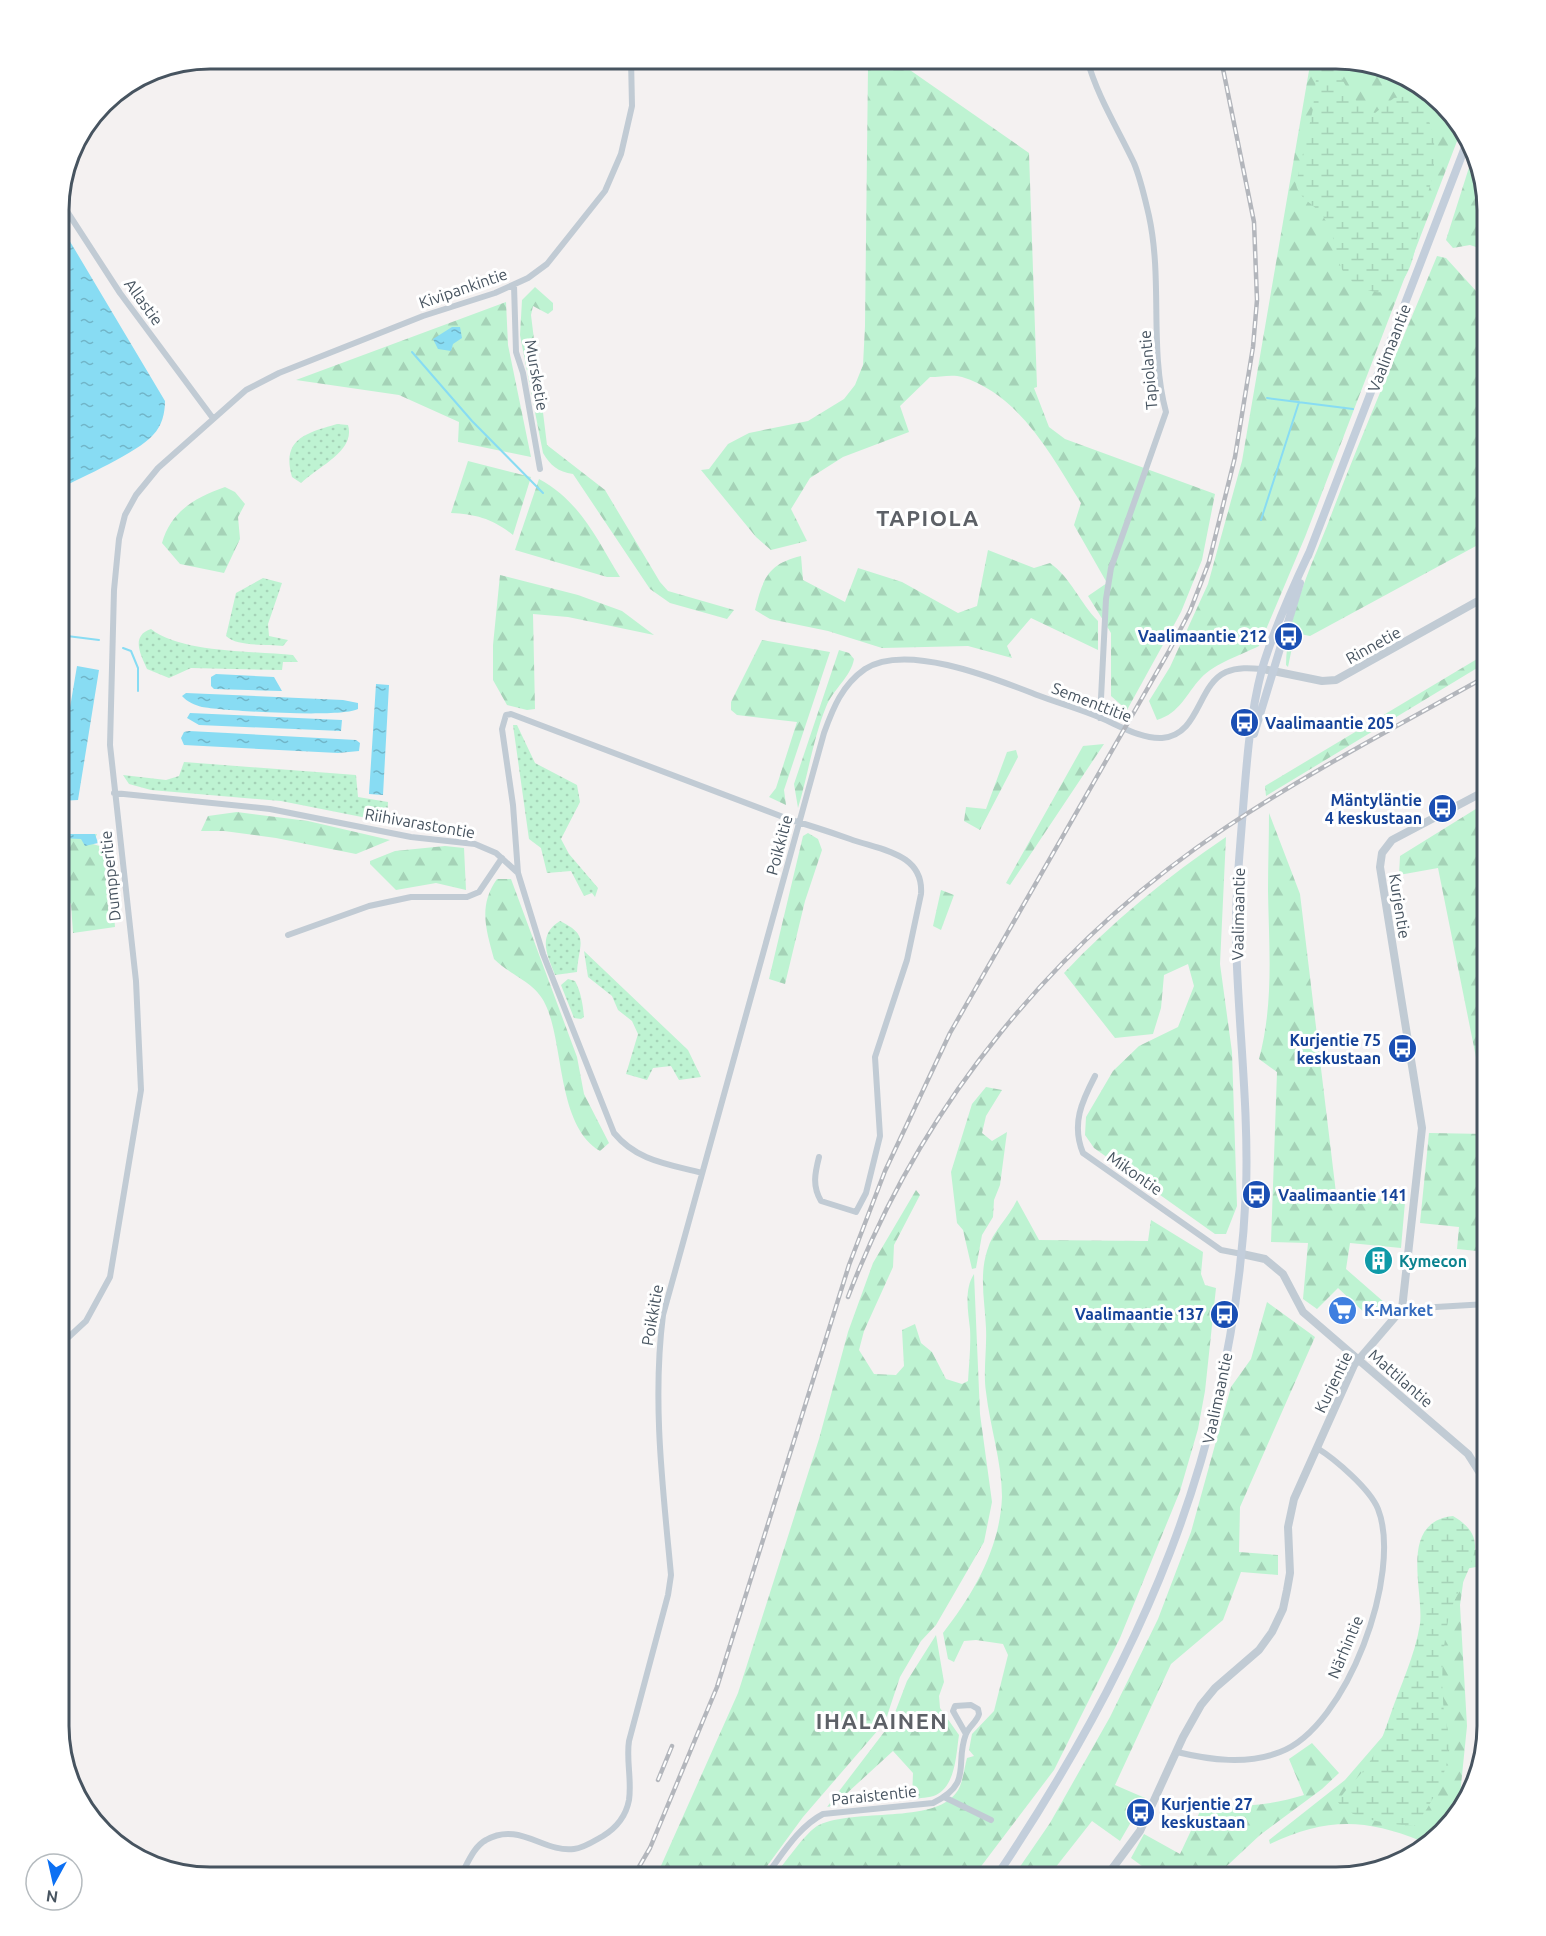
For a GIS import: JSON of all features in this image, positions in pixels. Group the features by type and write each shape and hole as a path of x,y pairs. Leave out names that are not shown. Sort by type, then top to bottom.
{"main road":[{"name":"Vaalimaantie","path":"1247,761 1272,670 1309,553 1463,151"},
{"name":"Vaalimaantie","path":"1003,1867 1086,1734 1139,1629 1181,1529 1206,1451 1219,1396 1242,1254 1246,1187 1236,936 1247,761 1253,709 1263,669 1286,601 1309,553"}],"street":[{"name":"Kivipankintie","path":"212,417 246,390 279,373 423,316 456,307 514,285 547,264 605,191 621,154 632,106 631,69"},
{"name":"Tapiolantie","path":"1091,69 1103,101 1135,165 1150,219 1156,277 1160,390 1166,412 1111,568 1105,609 1100,718"},
{"name":"Allastie","path":"69,214 120,293 212,417"},
{"name":"Mursketie","path":"514,285 516,352 523,374 540,469"},
{"name":"Dumpperitie","path":"69,1337 86,1321 110,1276 141,1090 136,981 110,745 114,590 123,523 136,495 158,468 212,417"},
{"name":"Rinnetie","path":"1263,669 1322,681 1336,680 1477,602"},
{"name":"Sementtitie","path":"886,662 910,661 958,666 1148,737 1172,736 1190,722 1219,677 1240,668 1263,669"},
{"name":"Poikkitie","path":"466,1867 472,1854 483,1841 508,1834 527,1836 572,1850 584,1847 614,1829 623,1817 629,1800 627,1756 629,1741 671,1575 659,1443 659,1341 663,1315 799,822 835,705 849,682 867,668 886,662"},
{"path":"518,873 513,805 502,729 506,715 511,714 799,822 826,828 900,855 917,872 922,883 907,960 875,1057 880,1136 866,1193 856,1212 820,1201 815,1191 815,1173 819,1157"},
{"name":"Riihivarastontie","path":"114,793 270,809 314,816 411,837 475,844 502,858 518,873 543,954 614,1133 626,1148 641,1156 702,1173"},
{"name":"Kurjentie","path":"1114,1867 1140,1832 1201,1705 1215,1688 1259,1650 1272,1632 1283,1609 1288,1581 1287,1540 1290,1510 1358,1358 1402,1309 1422,1128 1380,867 1382,853 1398,837 1477,796"},
{"path":"288,935 369,906 411,897 473,894 484,887 502,858"},
{"name":"Mikontie","path":"1095,1076 1077,1119 1077,1139 1083,1153 1221,1250 1242,1254"},
{"name":"Mattilantie","path":"1242,1254 1265,1259 1282,1274 1303,1312 1468,1454 1477,1468"},
{"path":"1402,1309 1477,1305"},
{"name":"Närhintie","path":"1177,1752 1224,1760 1251,1759 1281,1752 1310,1731 1326,1713 1357,1662 1374,1614 1383,1549 1381,1519 1371,1496 1317,1448"},
{"path":"966,1734 953,1711 955,1706 961,1704 978,1708 979,1713 966,1734 960,1777 954,1789 944,1797 991,1820"},
{"name":"Paraistentie","path":"773,1867 802,1830 823,1814 933,1803 944,1797"}],"green space":[{"path":"868,69 908,69 1029,153 1037,387 1034,388 1049,427 1065,439 1215,494 1202,560 1181,612 1127,710 1111,696 1111,633 1088,596 1107,583 1074,525 1081,503 1032,429 1017,412 983,386 958,376 930,377 900,406 909,432 843,457 810,478 791,509 807,541 771,550 756,537 701,470 709,469 728,444 749,433 808,421 844,399 855,385 863,365"},
{"path":"1309,69 1355,70 1390,80 1407,88 1436,110 1457,140 1305,537 1259,646 1207,673 1177,708 1157,720 1149,701 1170,667 1208,584 1242,461"},
{"path":"1317,69 1333,69 1351,94 1364,107 1375,113 1394,98 1410,96 1430,122 1435,155 1434,167 1421,213 1414,252 1404,278 1396,287 1385,292 1363,288 1345,274 1326,222 1300,193 1296,184 1313,109"},
{"path":"1470,165 1477,201 1477,247 1470,245 1453,248 1446,240"},
{"path":"1437,256 1446,258 1477,292 1477,545 1310,636 1295,633 1288,667 1286,665 1287,647 1295,611 1353,458"},
{"path":"535,287 553,303 553,310 548,314 533,306 531,315 547,445 605,490 660,582 668,591 734,610 727,619 670,603 650,589 573,474 555,467 543,453 520,335 522,300"},
{"path":"506,302 508,345 531,457 458,442 459,422 399,395 296,380"},
{"path":"337,424 348,425 349,434 341,451 301,483 292,477 290,454 293,446 306,435"},
{"path":"468,461 531,477 513,535 484,518 451,513"},
{"path":"539,479 554,488 577,510 620,577 607,577 515,550"},
{"path":"225,487 235,492 245,504 238,517 240,539 224,573 180,564 162,543 166,532 178,514 186,507 204,495"},
{"path":"988,550 1034,568 1050,563 1057,569 1098,621 1098,650 1031,618 1007,646 1012,658 968,646 882,648 828,631 770,619 755,610 764,581 774,568 801,556 803,580 845,602 858,568 902,582 958,613 977,606"},
{"path":"500,575 578,595 622,611 654,635 568,617 533,614 535,709 527,710 507,705 493,680 493,645"},
{"path":"263,578 282,583 268,624 269,636 288,640 283,646 237,642 226,636 236,593"},
{"path":"151,629 180,643 199,647 293,655 298,662 283,662 282,670 191,668 169,678 147,669 142,658 139,641 145,632"},
{"path":"762,640 830,652 784,790 786,805 769,797 776,788 797,722 737,715 731,710 731,702"},
{"path":"839,650 849,653 854,659 849,672 826,707 798,808 794,784"},
{"path":"1477,659 1477,668 1266,796 1265,786"},
{"path":"513,725 517,725 535,763 577,785 580,802 561,839 569,854 598,888 595,897 592,893 584,896 571,871 547,873 541,848 529,839"},
{"path":"1104,744 1010,885 1006,883 1083,746"},
{"path":"1016,750 1018,757 980,830 964,821 966,807 986,809 1007,752"},
{"path":"184,762 356,775 358,797 388,802 387,822 281,801 151,790 129,784 123,775 166,780 179,776"},
{"path":"1477,808 1477,1062 1438,868 1399,875 1400,856"},
{"path":"237,812 308,821 390,840 356,854 276,838 224,831 201,831 208,816"},
{"path":"1269,813 1300,894 1336,1193 1405,1202 1401,1248 1350,1243 1346,1269 1385,1303 1369,1317 1338,1288 1317,1309 1303,1299 1308,1243 1271,1242 1277,1072 1259,1059 1269,997"},
{"path":"808,833 818,839 822,850 805,901 785,984 769,979 803,836"},
{"path":"97,834 93,844 109,849 115,927 73,933 69,901 69,838"},
{"path":"1226,837 1220,964 1232,1052 1237,1206 1226,1234 1215,1234 1094,1148 1085,1135 1086,1117 1113,1071 1139,1046 1178,1027 1194,986 1188,964 1164,975 1161,1008 1153,1034 1115,1038 1064,973 1141,900"},
{"path":"445,846 464,848 466,890 436,883 396,890 370,864 370,861 395,851"},
{"path":"497,879 511,879 577,1057 584,1094 609,1143 600,1151 586,1139 576,1124 569,1106 552,1025 543,999 531,986 494,959 485,918 487,899"},
{"path":"941,890 954,895 941,930 933,926"},
{"path":"560,921 576,931 580,947 577,972 555,975 547,953 546,939 548,933"},
{"path":"584,951 688,1050 701,1077 679,1080 671,1066 653,1068 647,1080 626,1074 638,1034 632,1021 618,1010 612,996 588,977"},
{"path":"568,979 575,981 579,990 584,1017 581,1019 574,1018 561,985"},
{"path":"986,1087 1002,1090 986,1116 982,1133 992,1141 1007,1132 993,1217 982,1235 976,1268 972,1269 963,1230 957,1223 951,1172 972,1104"},
{"path":"1429,1133 1477,1134 1477,1251 1457,1249 1459,1227 1420,1223"},
{"path":"916,1190 920,1195 894,1245 893,1267 864,1331 859,1350 874,1374 896,1375 904,1366 902,1330 915,1324 921,1343 932,1352 946,1379 962,1384 968,1381 970,1335 968,1293 974,1274 980,1414 992,1502 984,1542 936,1625 921,1641 900,1677 885,1722 803,1817 766,1867 660,1867 738,1693 819,1439 848,1332 873,1263"},
{"path":"1017,1200 1039,1240 1148,1241 1151,1220 1203,1252 1201,1274 1205,1285 1216,1288 1205,1391 1198,1429 1180,1491 1120,1638 1054,1770 981,1867 781,1867 801,1841 819,1825 852,1817 930,1809 945,1803 958,1790 967,1758 974,1756 969,1750 972,1734 994,1711 1008,1655 1003,1644 976,1640 964,1641 954,1662 948,1659 943,1633 975,1586 991,1552 1000,1516 1002,1497 1000,1471 985,1384 986,1336 983,1270 990,1244"},
{"path":"1267,1302 1315,1337 1240,1507 1239,1552 1278,1555 1278,1575 1241,1572 1223,1620 1171,1664 1115,1785 1145,1798 1120,1841 1092,1821 1056,1867 1020,1867 1050,1823 1110,1717 1158,1619 1191,1532 1231,1387 1251,1359"},
{"path":"1453,1516 1469,1529 1474,1538 1475,1548 1470,1566 1450,1612 1445,1640 1442,1689 1450,1745 1445,1770 1428,1807 1414,1826 1361,1817 1343,1808 1338,1802 1368,1764 1377,1748 1415,1648 1420,1624 1417,1560 1419,1544 1425,1531 1436,1521"},
{"path":"1477,1550 1477,1567 1465,1569 1460,1605 1467,1726 1458,1797 1442,1819 1418,1840 1381,1828 1345,1824 1309,1829 1270,1844 1269,1840 1345,1780 1415,1699 1448,1554"},
{"path":"936,1635 944,1682 939,1696 940,1708 959,1735 956,1760 948,1784 936,1795 912,1799 913,1773 893,1751 834,1805 827,1807 891,1723 907,1681"},
{"path":"1312,1743 1339,1773 1322,1789 1260,1835 1226,1867 1143,1867 1131,1858 1144,1834 1180,1854 1203,1805 1254,1805 1304,1795 1289,1759"},
{"path":"922,1844 940,1846 938,1867 919,1867"}],"water":[{"path":"69,240 165,401 164,415 156,431 145,442 122,457 69,484"},
{"path":"452,327 460,327 462,338 453,344 451,351 438,349 433,339"},
{"path":"77,666 99,670 78,800 69,800 69,714"},
{"path":"216,674 274,677 282,691 214,689 211,686 211,677"},
{"path":"376,684 389,685 383,795 369,794"},
{"path":"186,693 343,700 358,703 358,709 348,712 308,713 215,709 191,703 182,696"},
{"path":"190,713 342,720 341,731 199,725 187,718"},
{"path":"184,732 356,740 360,743 359,751 338,753 184,745 181,738"},
{"path":"69,834 95,834 98,843 85,846 81,839 69,838"}],"waterway":[{"path":"412,352 472,421 543,493"},
{"path":"1267,398 1353,409"},
{"path":"1261,520 1299,402"},
{"path":"69,636 99,640"},
{"path":"123,648 131,651 138,668 138,691"}],"railway":[{"path":"639,1867 650,1848 717,1687 849,1265 885,1171 950,1033 1169,651 1190,611 1209,562 1235,457 1253,347 1257,300 1254,222 1223,69"},
{"path":"848,1297 878,1226 914,1159 955,1094 1000,1033 1050,976 1105,922 1163,873 1257,807 1354,749 1477,681"},
{"path":"658,1780 672,1746"}],"place":[{"name":"Vaalimaantie 212","path":"1288,636"},
{"name":"Vaalimaantie 205","path":"1244,723"},
{"name":"Mäntyläntie 4 keskustaan","path":"1443,809"},
{"name":"Kurjentie 75 keskustaan","path":"1402,1049"},
{"name":"Vaalimaantie 141","path":"1257,1195"},
{"name":"Kymecon","path":"1378,1261"},
{"name":"K-Market","path":"1343,1310"},
{"name":"Vaalimaantie 137","path":"1225,1314"},
{"name":"Kurjentie 27 keskustaan","path":"1140,1813"}],"district":[{"name":"TAPIOLA","path":"928,517"},
{"name":"IHALAINEN","path":"882,1720"}]}
